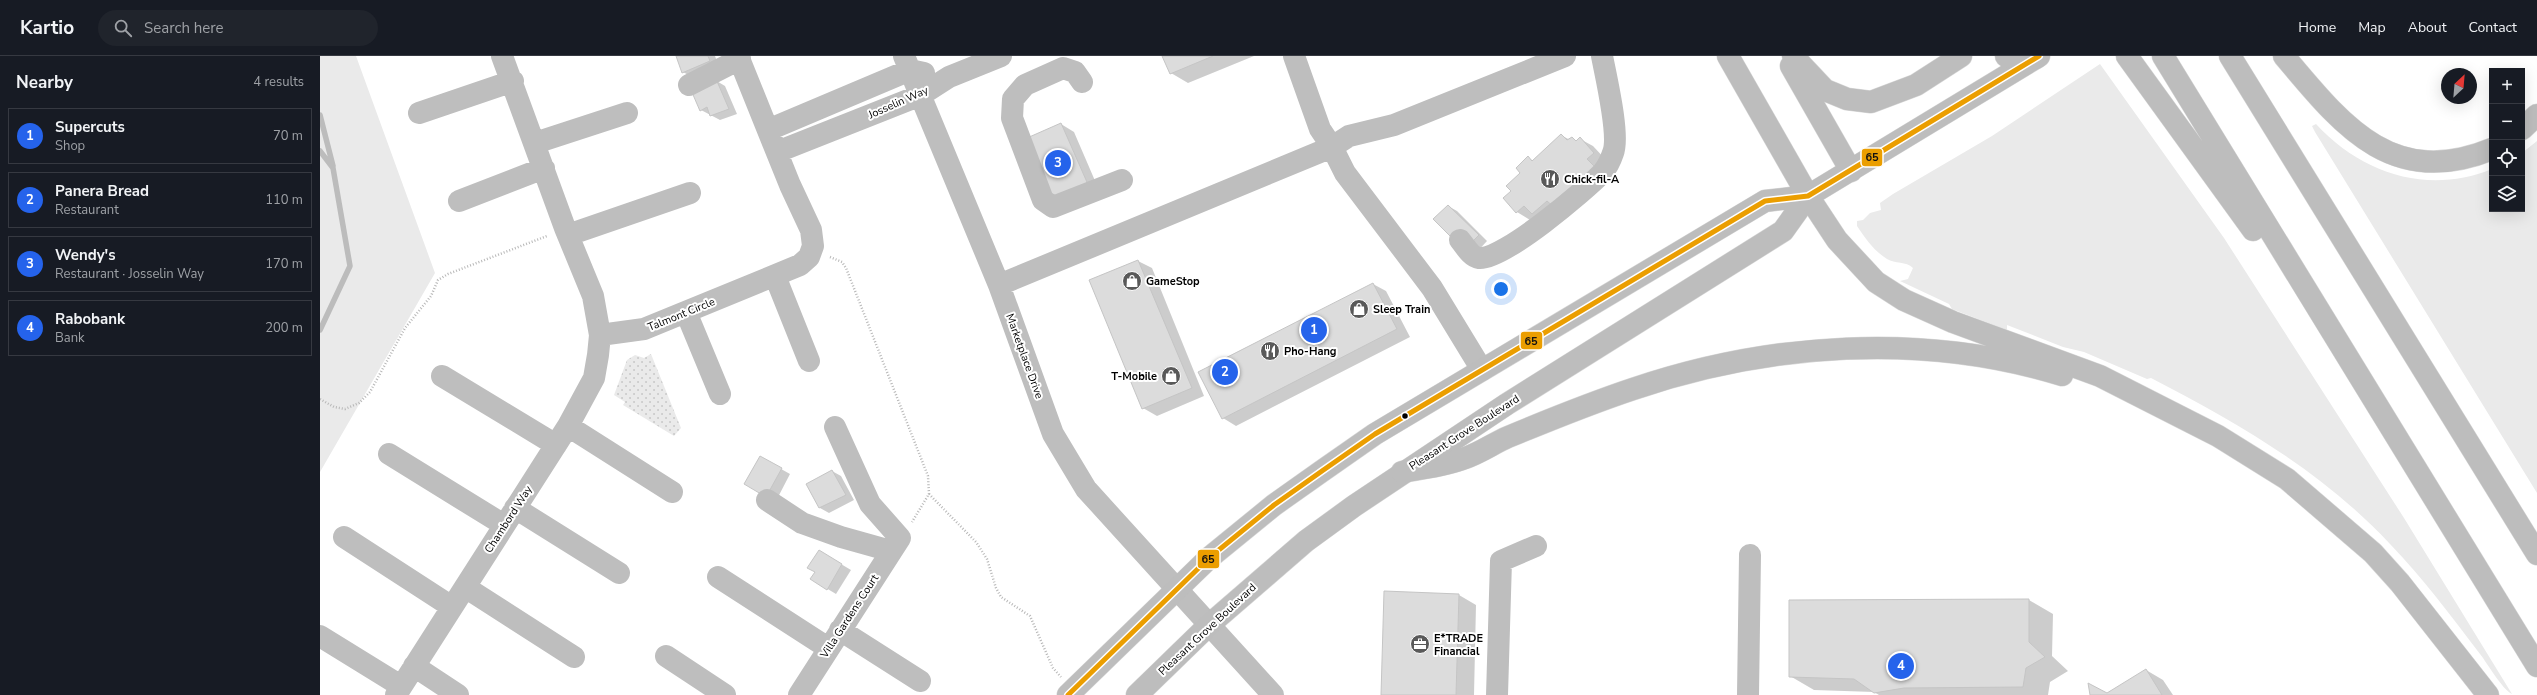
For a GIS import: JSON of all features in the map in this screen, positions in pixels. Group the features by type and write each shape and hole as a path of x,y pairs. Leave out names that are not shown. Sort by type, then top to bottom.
{"main road":[{"path":"1728,56 1808,196 1837,240 1859,266 1876,282 1904,300 1953,322 2100,376 2142,398 2182,416 2251,455 2287,479 2343,526 2400,583 2488,695"},
{"path":"1786,56 1852,171"},
{"path":"1793,56 1826,90 1847,99 1871,102 1916,85 1961,56"},
{"path":"2006,56 2037,57"},
{"path":"2127,56 2365,386"},
{"path":"2163,56 2537,666"},
{"path":"2230,56 2537,554"},
{"path":"2284,56 2328,109 2362,138 2380,149 2415,160 2435,161 2454,160 2489,150"},
{"name":"Pleasant Grove Boulevard","path":"1070,692 1176,588 1274,505 1375,434 1766,201 1808,196 1852,171 2037,57"},
{"path":"2525,126 2537,115"},
{"name":"Pleasant Grove Boulevard","path":"1137,695 1209,625 1306,541 1402,472 1783,232 1808,196"},
{"path":"1402,472 1464,459 1507,438 1632,389 1704,367 1770,354 1841,349 1886,349 1947,353 1998,360 2046,371 2142,398"}],"street":[{"path":"503,56 567,232 593,296 600,335"},
{"path":"949,77 977,60 1001,56"},
{"path":"1294,56 1320,129 1332,147 1345,173 1432,288 1482,370"},
{"path":"999,285 1332,147 1349,136 1394,125 1565,56"},
{"path":"1460,240 1470,253 1479,258 1491,257 1537,229 1604,171 1614,151 1614,131 1602,56"},
{"path":"689,85 739,58 777,152 811,230 813,246"},
{"path":"768,130 907,63"},
{"name":"Josselin Way","path":"907,63 949,77"},
{"name":"Marketplace Drive","path":"907,63 999,285 1053,434 1086,490 1273,695"},
{"path":"1082,82 1075,72 1064,68 1025,85 1013,99 1012,118 1043,200 1053,207 1122,180"},
{"name":"Josselin Way","path":"777,152 921,95 949,77"},
{"path":"419,113 513,82"},
{"path":"535,143 627,113"},
{"path":"459,201 544,168"},
{"path":"567,232 690,193"},
{"name":"Talmont Circle","path":"600,335 644,329 800,266 809,257 813,246"},
{"path":"775,276 809,361"},
{"path":"686,312 720,394"},
{"name":"Chambord Way","path":"398,690 568,426 594,378 600,335"},
{"path":"442,376 556,445"},
{"path":"568,426 672,492"},
{"path":"835,427 870,504 895,544"},
{"path":"389,454 619,573"},
{"path":"767,500 802,523 841,537 895,544"},
{"path":"344,537 452,607"},
{"name":"Villa Gardens Court","path":"799,695 895,544"},
{"path":"1497,695 1501,561 1536,546"},
{"path":"1748,695 1750,555"},
{"path":"718,577 828,648"},
{"path":"465,586 574,657"},
{"path":"840,630 920,681"},
{"path":"320,636 398,690"},
{"path":"666,656 725,695"},
{"path":"414,666 458,695"}],"path":[{"path":"320,399 334,407 345,409 359,403 370,392 405,328 431,296 438,280 448,274 567,232"},
{"path":"813,246 842,262 846,268 919,447 928,476 929,494 922,509 895,544"},
{"path":"929,494 976,542 987,559 996,588 1001,597 1030,616 1053,668 1070,692"}],"shaded area":[{"path":"320,56 356,56 435,273 320,472"},
{"path":"2100,64 2224,238 2404,518 2512,694 2503,687 2447,611 2402,557 2364,518 2337,494 2308,472 2247,431 2151,378 2147,379 2084,352 2063,347 2007,325 2007,330 1952,309 1949,304 1900,281 1908,279 1913,268 1907,264 1890,261 1882,256 1870,244 1857,226 1857,221 1863,220 1870,213 1881,210 1880,203 1893,194 1992,136"},
{"path":"2316,124 2334,141 2354,156 2375,167 2397,175 2420,179 2444,180 2468,177 2489,170 2489,212 2525,212 2525,151 2537,141 2537,493 2315,132 2312,126"},
{"path":"651,354 681,428 674,436 623,405 625,402 614,395 627,360 635,355 644,358"}],"building":[{"path":"676,56 708,56 710,61 682,73"},
{"path":"1162,56 1213,56 1170,74"},
{"path":"716,79 729,109 710,116 707,107 700,111 691,90"},
{"path":"1061,123 1090,189 1055,204 1027,138"},
{"name":"Chick-fil-A","path":"1561,134 1567,140 1572,137 1576,141 1580,137 1594,153 1587,159 1597,169 1555,208 1547,201 1532,214 1524,206 1516,213 1503,198 1511,191 1506,186 1520,173 1516,168 1528,156 1532,161"},
{"path":"1448,205 1479,235 1464,250 1433,219"},
{"path":"1138,260 1192,388 1142,409 1089,280"},
{"path":"1373,283 1397,329 1222,419 1198,372"},
{"path":"760,456 782,468 766,497 744,484"},
{"path":"832,470 846,495 819,508 806,484"},
{"path":"819,550 842,564 827,590 810,579 815,572 807,568"},
{"name":"E*TRADE Financial","path":"1384,591 1459,594 1456,695 1381,695"},
{"path":"2029,599 2029,642 2045,657 2026,668 2023,687 1904,688 1874,693 1854,679 1789,677 1789,600"},
{"path":"2146,669 2162,695 2090,695 2088,683 2107,693"}],"waterway":[{"path":"320,115 333,166"},
{"path":"320,151 333,168 350,266 320,330"}],"transit line":[{"name":"65","path":"1068,695 1209,558 1274,505 1375,434 1765,201 1808,196 2039,56"}],"place":[{"name":"Wendy's","path":"1058,163"},
{"name":"Chick-fil-A","path":"1550,179"},
{"name":"GameStop","path":"1132,281"},
{"name":"Sleep Train","path":"1359,309"},
{"name":"Supercuts","path":"1314,330"},
{"name":"Pho-Hang","path":"1270,351"},
{"name":"Panera Bread","path":"1225,372"},
{"name":"T-Mobile","path":"1171,376"},
{"name":"E*TRADE Financial","path":"1420,644"},
{"name":"Rabobank","path":"1901,666"}]}
